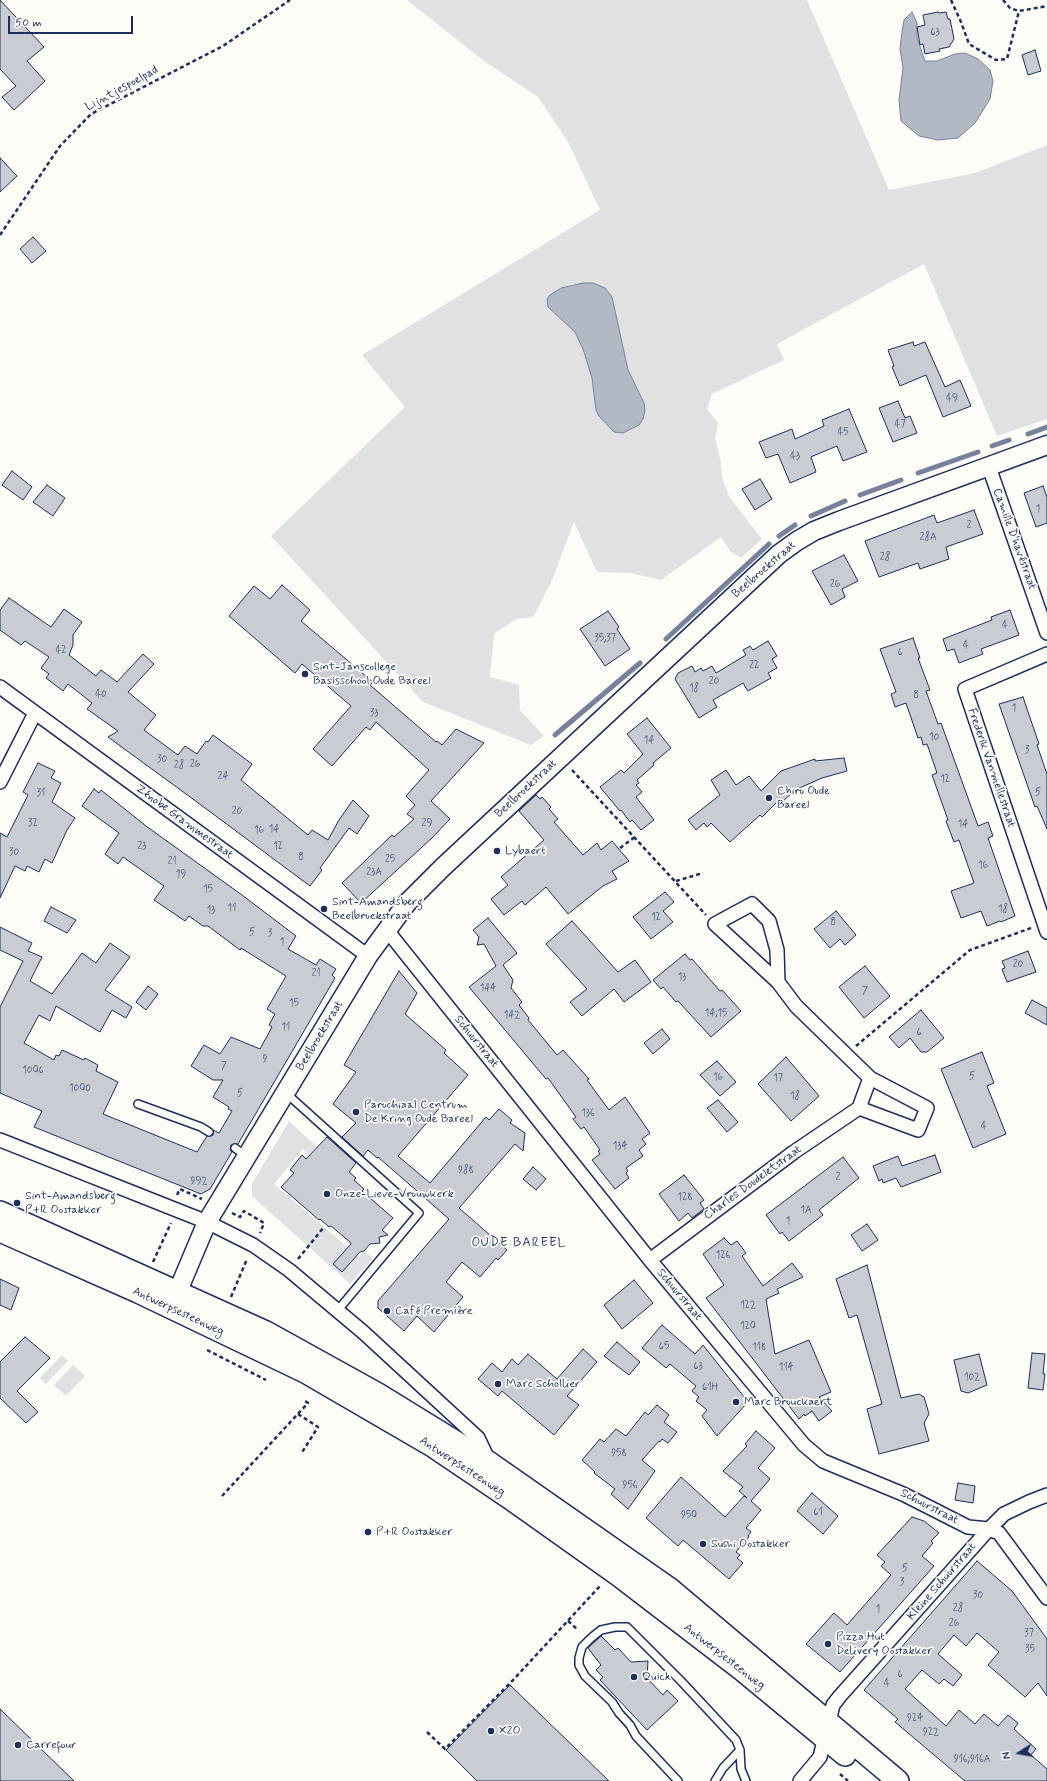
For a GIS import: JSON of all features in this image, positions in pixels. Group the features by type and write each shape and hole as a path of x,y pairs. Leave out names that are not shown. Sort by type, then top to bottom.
{"main road":[{"name":"Antwerpsesteenweg","path":"0,1212 174,1300 401,1427 479,1477 613,1572 826,1730 898,1781"},
{"name":"Antwerpsesteenweg","path":"0,1231 138,1292 174,1300 266,1332 358,1383 490,1463 669,1588 826,1730 875,1781"}],"street":[{"name":"Beelbroekstraat","path":"174,1300 207,1222 241,1152 286,1092 368,956 386,929 417,892 779,554 797,541 814,531 839,521 1047,445"},
{"name":"Camille D'havéstraat","path":"989,467 1047,633"},
{"name":"Frederik Vanmellestraat","path":"1046,930 965,689 1047,654"},
{"name":"Zénobe Grammestraat","path":"0,687 368,956"},
{"path":"0,782 35,713"},
{"path":"778,982 777,950 769,921 752,904 715,924 778,982 796,1006 870,1078 927,1108 918,1130 859,1108 870,1078"},
{"name":"Schuurstraat","path":"386,929 650,1260 804,1445 823,1461 902,1494 968,1527 989,1529"},
{"name":"Charles Doudeletstraat","path":"650,1260 794,1152 859,1108"},
{"name":"Antwerpsesteenweg","path":"0,1140 207,1222 246,1241 289,1270 338,1310 478,1438 490,1463"},
{"path":"1047,1495 1004,1514 989,1529 999,1534 1047,1598"},
{"name":"Kleine Schuurstraat","path":"800,1781 820,1757 833,1705 989,1529"}],"lane":[{"path":"286,1092 419,1213 338,1310"},
{"path":"138,1104 201,1127 209,1132"},
{"path":"678,1781 636,1736 630,1725 619,1714 612,1702 585,1676 579,1665 582,1647 601,1630 615,1627 627,1627 681,1681 736,1740 740,1750 742,1769 746,1781"},
{"path":"715,1781 722,1768 740,1750"}],"path":[{"name":"Lijntjespoelpad","path":"0,235 60,146 91,114 223,46 290,0"},
{"path":"951,0 969,44 996,60 1007,59 1019,11"},
{"path":"1003,0 1010,8 1019,11 1047,6"},
{"path":"560,757 715,924"},
{"path":"620,848 635,838"},
{"path":"676,881 703,873"},
{"path":"845,1055 970,950 1037,926 1046,930"},
{"path":"150,1268 176,1211"},
{"path":"289,1270 324,1227"},
{"path":"207,1350 266,1380"},
{"path":"222,1496 308,1403 305,1401"},
{"path":"298,1414 318,1427 301,1454"},
{"path":"428,1732 445,1748 514,1679 613,1572"},
{"path":"568,1621 578,1630"}],"shaded area":[{"path":"407,0 807,0 889,190 975,173 1047,145 1047,419 997,436 924,264 777,344 784,360 712,394 707,409 718,423 715,439 721,462 722,478 730,498 762,539 741,558 730,551 721,537 661,580 630,573 597,572 574,522 551,583 533,617 516,619 494,634 490,677 519,685 520,710 544,736 531,745 423,702 271,536 405,407 362,355 600,210 568,142 538,97 484,61","holes":["573,284 612,297 628,370 644,403 639,425 623,433 615,432 599,416 596,410 592,378 583,349 575,332 548,307 547,299 550,295 561,288"]},
{"path":"912,12 917,23 917,38 925,61 937,61 955,54 965,53 978,59 990,70 993,81 990,99 975,123 958,138 938,140 919,136 901,121 899,100 903,68 900,49 904,20"},
{"path":"583,283 593,283 605,288 612,297 628,370 644,403 645,411 643,419 639,425 623,433 614,432 599,416 596,410 592,378 583,349 575,332 548,307 547,299 550,295 561,288"},
{"path":"289,1121 317,1147 309,1155 303,1149 274,1184 359,1257 364,1251 373,1258 350,1284 252,1196 252,1184"},
{"path":"62,1355 68,1361 46,1384 40,1378"},
{"path":"73,1365 85,1376 66,1396 54,1385"}],"building":[{"path":"0,0 44,47 27,61 45,81 14,110 2,97 16,86 0,69"},
{"path":"946,12 948,19 950,19 954,39 949,47 939,49 940,51 925,54 923,44 920,45 917,27 925,25 923,15"},
{"path":"1035,50 1041,71 1028,75 1022,55"},
{"path":"0,158 17,176 0,192"},
{"path":"33,237 46,251 32,263 20,249"},
{"path":"913,342 914,346 925,342 945,387 960,380 971,406 943,417 926,375 900,386 892,367 894,366 888,350"},
{"path":"898,401 905,418 910,416 917,433 893,442 879,408"},
{"path":"849,409 867,452 843,461 837,446 811,457 816,472 790,483 778,454 766,458 759,442 792,429 795,439 824,426 822,420"},
{"path":"12,471 32,487 23,500 2,485"},
{"path":"760,479 772,499 755,510 742,489"},
{"path":"47,485 65,498 53,516 33,502"},
{"path":"1043,486 1047,497 1047,523 1036,527 1024,493"},
{"path":"974,510 983,534 946,547 949,559 920,569 918,563 879,577 865,541 934,515 937,523"},
{"path":"844,555 858,581 842,589 845,597 831,605 812,571"},
{"path":"282,585 310,610 301,621 373,682 370,685 436,742 437,741 442,745 456,729 484,743 431,801 450,819 433,837 361,903 342,883 392,835 394,837 414,819 407,814 415,805 406,796 429,770 376,722 370,730 366,727 332,766 313,749 351,706 302,664 295,673 229,616 254,586 270,599"},
{"path":"9,598 51,627 64,609 82,622 73,635 73,645 69,655 96,676 101,670 117,682 143,654 154,664 128,692 156,715 144,730 178,755 185,746 197,754 206,741 208,742 213,735 252,764 241,780 308,835 312,830 328,840 339,820 353,800 369,816 357,834 349,828 320,868 322,870 310,886 108,737 118,731 87,709 92,703 68,684 63,691 46,678 49,674 41,668 49,657 25,641 21,645 0,630 0,610"},
{"path":"1010,610 1019,635 981,649 983,654 959,663 954,649 947,651 943,639 992,620 991,617"},
{"path":"608,611 619,627 617,629 630,649 605,666 580,629"},
{"path":"913,638 920,658 918,658 930,690 926,691 938,724 941,723 978,826 988,822 993,836 988,838 1015,916 987,926 981,911 961,918 951,891 974,883 959,840 954,842 946,821 948,820 932,775 937,773 927,744 923,745 921,737 918,738 906,703 895,707 891,694 896,692 880,649"},
{"path":"768,641 777,656 772,659 777,668 768,673 771,678 748,691 743,683 713,700 717,707 699,718 675,679 678,673 692,666 695,672 701,668 703,671 712,666 716,673 746,655 743,650 750,646 753,650"},
{"path":"1023,697 1039,744 1037,745 1047,774 1047,829 1037,806 1035,807 999,704"},
{"path":"647,718 671,748 653,763 654,765 637,780 639,783 636,785 642,792 636,797 654,820 641,830 632,820 630,822 600,787 621,770 624,773 643,754 627,734"},
{"path":"844,758 847,771 822,778 795,790 780,804 778,801 762,817 760,815 730,842 711,823 707,827 704,823 696,830 688,820 720,795 711,780 726,770 736,785 749,776 761,791 781,771 815,759 815,761"},
{"path":"38,763 55,771 51,778 61,783 52,802 75,818 67,830 52,863 45,859 39,872 27,866 25,871 15,866 0,898 0,833 7,837 28,795 23,792"},
{"path":"94,789 99,793 101,790 146,826 296,936 288,949 316,965 320,959 336,969 332,975 335,978 238,1144 231,1145 230,1150 232,1152 210,1189 201,1194 34,1127 42,1111 0,1093 0,1007 23,961 0,950 0,927 32,943 28,951 42,957 30,981 52,994 82,953 96,963 110,943 130,957 105,990 132,1007 126,1018 112,1010 100,1032 56,1006 50,1021 39,1015 24,1043 54,1060 56,1055 59,1056 62,1050 84,1060 85,1058 98,1065 96,1071 118,1082 103,1114 197,1152 207,1136 213,1135 213,1130 219,1133 232,1111 228,1109 229,1107 213,1097 223,1080 213,1080 191,1066 204,1045 220,1054 231,1037 260,1049 272,1027 269,1025 275,1014 267,1009 286,976 241,948 240,950 208,926 203,926 189,916 185,921 154,900 164,886 123,857 118,864 105,854 119,833 82,806"},
{"path":"536,795 540,799 542,797 551,807 549,809 558,819 554,822 583,855 597,843 601,850 612,841 629,861 612,871 617,879 603,886 568,914 546,887 525,905 522,901 504,915 491,899 508,885 501,877 544,840 519,811"},
{"path":"665,892 674,902 663,911 673,922 651,939 633,917"},
{"path":"51,907 76,920 67,933 44,921"},
{"path":"836,911 856,935 845,945 840,939 830,948 814,929"},
{"path":"488,918 517,953 503,965 513,980 511,988 522,1002 519,1005 529,1018 528,1020 557,1055 563,1050 589,1079 587,1080 609,1110 625,1097 650,1133 642,1139 646,1144 639,1150 643,1156 626,1168 628,1171 626,1173 629,1178 615,1189 592,1160 600,1154 598,1151 600,1150 584,1127 581,1129 573,1119 576,1117 548,1078 546,1079 469,987 496,966 484,944 477,945 479,937 473,930"},
{"path":"572,921 618,972 635,960 651,982 624,1002 614,989 582,1016 570,1002 587,989 546,944"},
{"path":"1028,951 1036,972 1007,982 1002,969 1005,968 1002,961"},
{"path":"685,954 690,960 692,959 720,991 722,990 741,1011 711,1037 678,1001 676,1002 663,987 661,989 653,980"},
{"path":"865,966 890,996 864,1018 839,987"},
{"path":"399,971 417,993 405,1014 446,1050 444,1053 468,1075 398,1156 430,1183 486,1117 489,1120 499,1109 512,1120 510,1123 525,1133 523,1151 515,1144 459,1208 507,1250 498,1260 496,1258 480,1277 462,1262 446,1282 463,1297 434,1332 417,1316 404,1331 378,1308 378,1301 449,1219 378,1157 377,1158 368,1150 363,1156 342,1137 356,1123 333,1104 356,1072 344,1065"},
{"path":"148,986 158,994 146,1010 136,1002"},
{"path":"1032,1000 1047,1008 1047,1025 1025,1013"},
{"path":"921,1010 944,1038 927,1052 921,1052 910,1038 899,1048 889,1037"},
{"path":"662,1029 670,1039 653,1054 644,1043"},
{"path":"982,1052 994,1083 987,1086 1006,1134 973,1148 941,1069"},
{"path":"786,1057 819,1096 791,1121 758,1084"},
{"path":"717,1061 736,1082 720,1096 700,1075"},
{"path":"718,1100 738,1122 727,1132 707,1108"},
{"name":"Onze-Lieve-Vrouwkerk","path":"327,1137 356,1163 349,1172 356,1178 354,1180 364,1189 362,1191 393,1218 382,1230 388,1235 379,1237 380,1243 370,1244 364,1251 360,1252 342,1272 333,1264 351,1244 350,1242 331,1226 329,1227 320,1219 319,1220 281,1187 294,1173 290,1170 302,1155 306,1159"},
{"path":"935,1155 941,1172 901,1187 896,1178 883,1183 882,1179 879,1181 873,1166 898,1156 902,1166"},
{"path":"843,1157 859,1178 819,1210 823,1215 789,1241 782,1232 780,1234 766,1215"},
{"path":"533,1167 546,1179 536,1190 523,1179"},
{"path":"684,1175 704,1200 700,1203 704,1209 692,1218 688,1213 679,1221 659,1194"},
{"path":"867,1224 878,1240 862,1251 851,1235"},
{"path":"724,1238 731,1245 737,1241 746,1253 742,1256 763,1286 792,1263 803,1277 777,1289 779,1293 766,1299 775,1354 809,1340 831,1392 819,1397 832,1411 819,1421 812,1411 805,1416 804,1414 799,1419 706,1298 724,1285 703,1254"},
{"path":"867,1265 901,1398 919,1394 924,1397 929,1414 924,1423 929,1441 879,1454 867,1409 882,1404 857,1315 849,1318 836,1279"},
{"path":"0,1279 19,1288 11,1310 0,1305"},
{"path":"634,1280 653,1303 622,1329 604,1305"},
{"path":"662,1325 695,1354 703,1345 748,1402 717,1436 702,1416 707,1410 696,1401 699,1397 692,1391 696,1386 670,1364 666,1368 642,1348"},
{"path":"25,1337 50,1358 17,1391 38,1412 26,1423 0,1398 0,1362"},
{"path":"617,1342 640,1362 629,1375 604,1356"},
{"path":"583,1349 597,1362 567,1396 579,1405 554,1435 502,1391 498,1396 478,1379 492,1363 502,1372 512,1359 518,1365 528,1354 557,1379"},
{"path":"1032,1353 1045,1354 1043,1390 1028,1388"},
{"path":"979,1354 987,1385 968,1393 961,1391 954,1360"},
{"path":"657,1405 669,1415 664,1422 677,1432 668,1443 662,1439 660,1442 659,1441 642,1460 655,1471 628,1509 611,1494 615,1489 594,1473 595,1472 582,1460 600,1439 604,1442 616,1429 626,1436 645,1412 648,1415"},
{"path":"756,1431 775,1448 758,1468 770,1479 751,1501 761,1510 746,1528 751,1532 748,1536 749,1537 736,1552 740,1555 737,1558 743,1563 729,1579 683,1540 678,1546 646,1518 681,1477 725,1517 744,1496 747,1498 739,1491 743,1487 723,1471 747,1446 745,1444"},
{"path":"958,1483 975,1486 973,1503 955,1500"},
{"path":"812,1493 838,1516 823,1534 797,1511"},
{"path":"912,1517 924,1521 939,1533 931,1541 933,1543 922,1556 934,1566 840,1672 806,1644 834,1613 847,1625 891,1575 881,1566 885,1562 877,1555"},
{"path":"977,1561 1012,1591 1047,1639 1047,1696 1038,1683 1025,1697 988,1665 999,1652 977,1633 966,1646 954,1635 938,1654 962,1675 953,1686 944,1679 939,1684 922,1670 905,1689 946,1726 959,1710 975,1724 984,1714 998,1726 1008,1715 1018,1723 1014,1729 1036,1749 1031,1755 1047,1769 1047,1781 965,1781 895,1722 898,1719 864,1690"},
{"path":"601,1636 615,1650 618,1648 631,1662 648,1661 647,1678 663,1695 667,1690 678,1701 647,1730 600,1680 603,1677 596,1670 601,1665 588,1648"},
{"path":"510,1685 609,1781 477,1781 446,1750"},
{"name":"Carrefour","path":"0,1709 74,1781 0,1781"}],"waterway":[{"path":"1028,434 1047,427"},
{"path":"992,446 1009,440"},
{"path":"918,473 978,452"},
{"path":"860,495 901,480"},
{"path":"811,516 845,501"},
{"path":"779,536 795,525"},
{"path":"666,639 769,544"},
{"path":"555,735 640,663"}],"place":[{"name":"Sint-Janscollege Basisschool Oude Bareel","path":"305,674"},
{"name":"Chiro Oude Bareel","path":"769,798"},
{"name":"Lybaert","path":"497,851"},
{"name":"Sint-Amandsberg Beelbroekstraat","path":"324,909"},
{"name":"Parochiaal Centrum De Kring Oude Bareel","path":"356,1112"},
{"name":"Onze-Lieve-Vrouwkerk","path":"327,1194"},
{"name":"Sint-Amandsberg P+R Oostakker","path":"17,1203"},
{"name":"Café Première","path":"387,1311"},
{"name":"Marc Schollier","path":"498,1384"},
{"name":"Marc Brouckaert","path":"736,1402"},
{"name":"P+R Oostakker","path":"368,1532"},
{"name":"Sushi Oostakker","path":"703,1544"},
{"name":"Pizza Hut Delivery Oostakker","path":"828,1644"},
{"name":"Quick","path":"634,1677"},
{"name":"X2O","path":"491,1731"},
{"name":"Carrefour","path":"18,1745"}],"district":[{"name":"OUDE BAREEL","path":"519,1243"}]}
